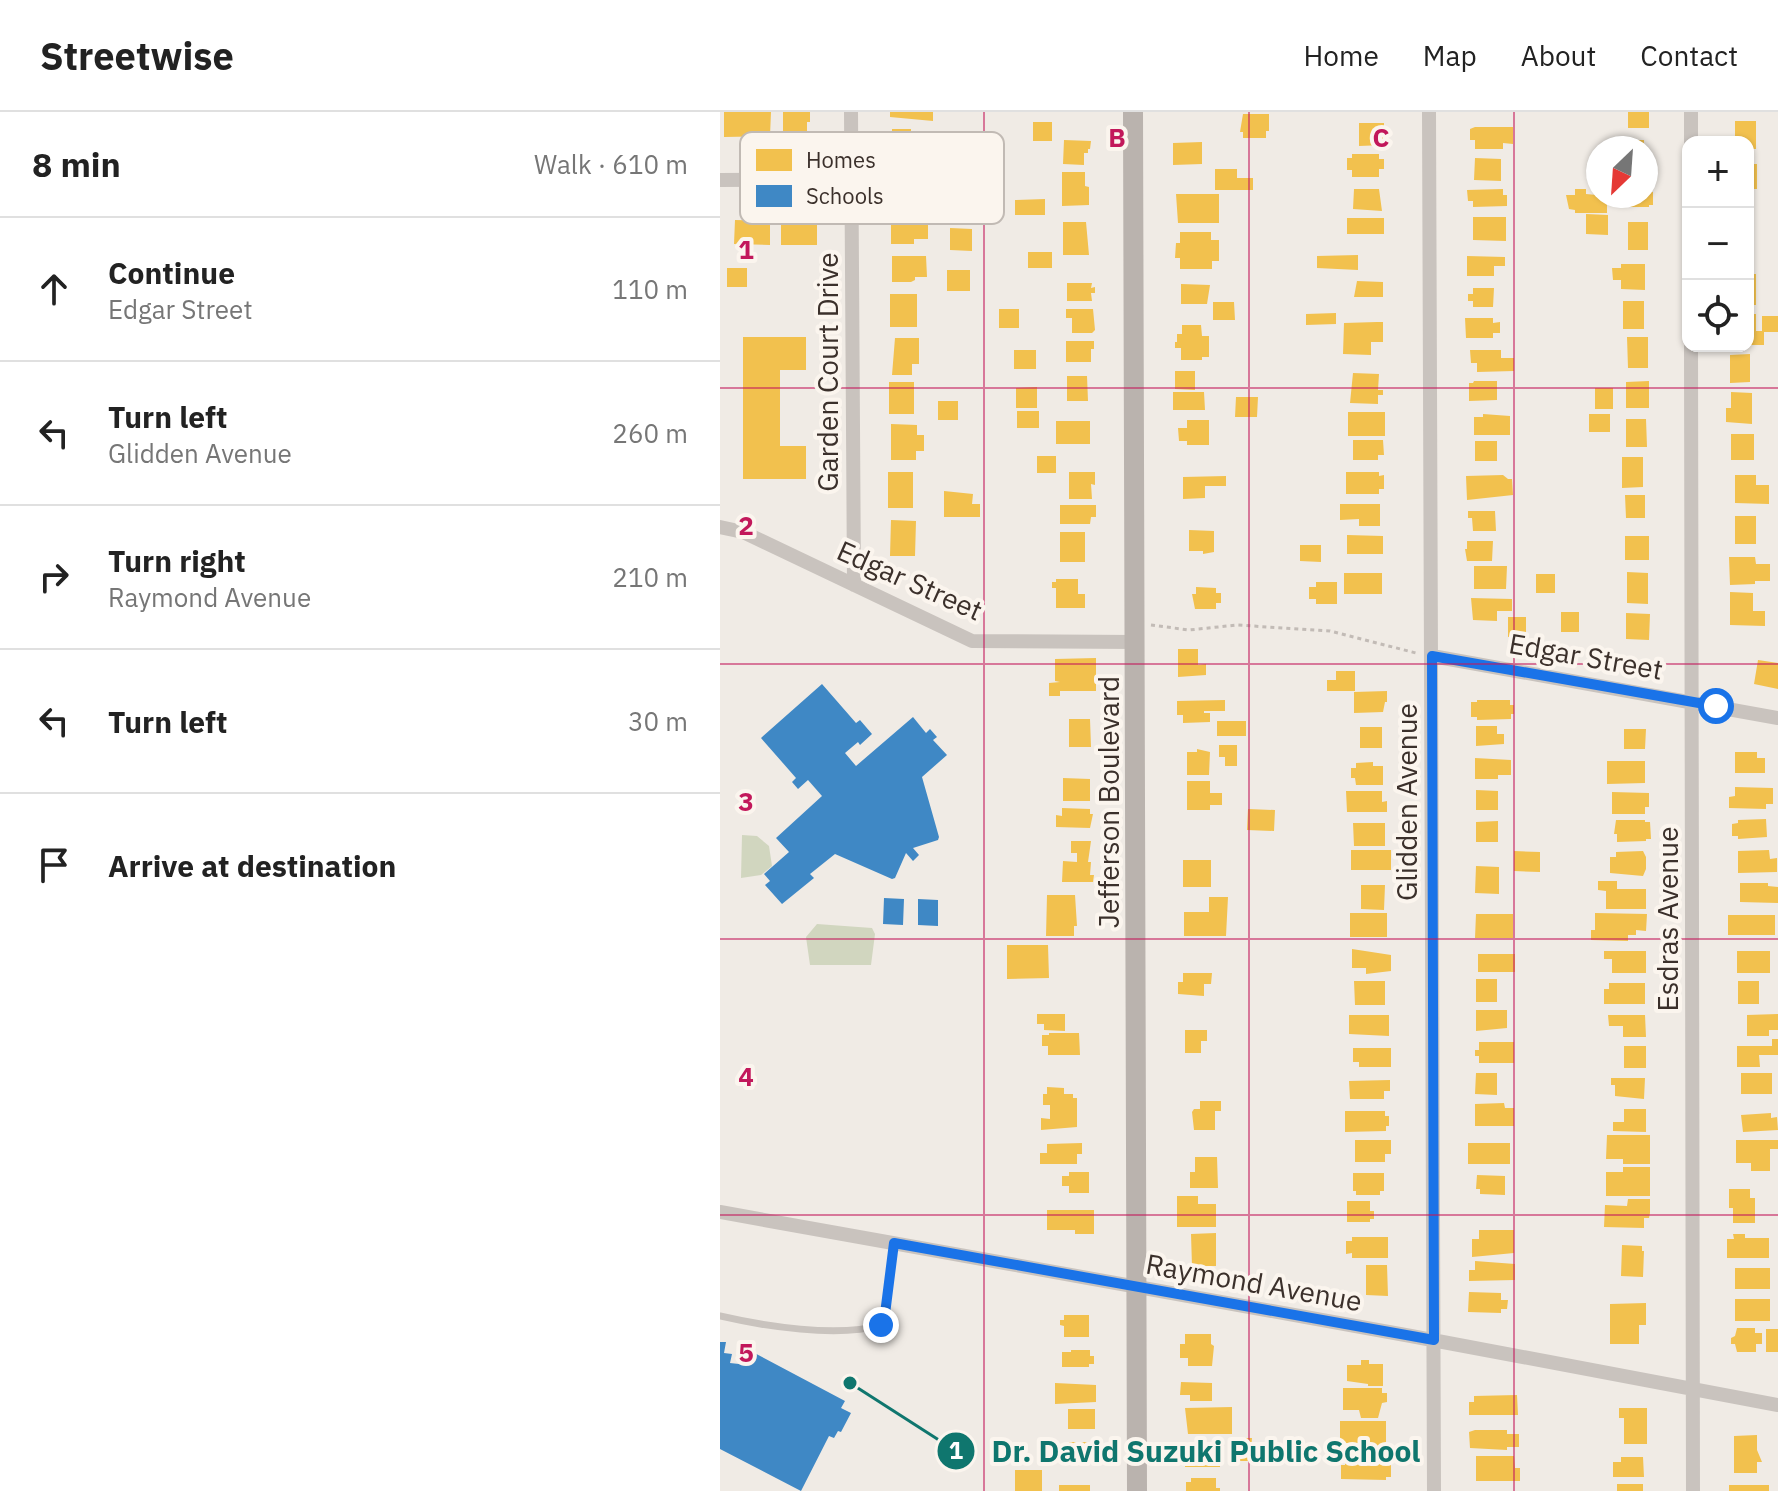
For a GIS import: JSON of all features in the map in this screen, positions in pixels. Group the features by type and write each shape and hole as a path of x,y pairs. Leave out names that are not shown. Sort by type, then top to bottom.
{"street":[{"name":"Jefferson Boulevard","path":"1133,112 1137,1491"},
{"name":"Glidden Avenue","path":"1429,112 1425,655 1434,1491"},
{"path":"1691,112 1691,136"},
{"path":"720,180 740,180"},
{"name":"Garden Court Drive","path":"851,224 854,585"},
{"name":"Esdras Avenue","path":"1691,352 1693,1491"},
{"name":"Edgar Street","path":"720,527 743,532 972,641 1135,642"},
{"name":"Edgar Street","path":"1425,655 1778,718"},
{"name":"Raymond Avenue","path":"720,1212 1778,1405"}],"lane":[{"path":"720,1316 774,1326 846,1332 881,1325 894,1243"}],"path":[{"path":"1151,625 1189,630 1237,625 1330,631 1425,655"}],"green space":[{"path":"742,835 757,836 769,846 772,866 761,875 741,878"},
{"path":"817,924 872,928 875,934 871,965 810,965 806,937"}],"building: Homes":[{"path":"724,112 771,112 770,132 740,132 740,137 724,137"},
{"path":"783,112 810,112 807,132 783,132"},
{"path":"890,112 933,112 933,121 890,117"},
{"path":"1628,112 1649,112 1649,128 1628,128"},
{"path":"1243,114 1269,114 1266,138 1243,138 1243,132 1240,132"},
{"path":"1735,121 1756,121 1756,149 1754,136 1735,136"},
{"path":"1033,122 1052,122 1052,141 1033,141"},
{"path":"1359,123 1384,123 1384,145 1359,146"},
{"path":"1513,127 1513,144 1503,143 1503,149 1475,149 1475,140 1470,140 1470,129"},
{"path":"892,129 911,129 911,132 892,132"},
{"path":"1064,140 1091,141 1088,153 1084,153 1084,165 1063,164"},
{"path":"1202,142 1202,164 1173,165 1173,143"},
{"path":"1352,154 1379,154 1379,159 1384,159 1384,169 1379,169 1379,177 1352,177 1352,170 1347,170 1347,158 1352,158"},
{"path":"1475,158 1501,159 1501,181 1474,180"},
{"path":"1754,164 1757,164 1757,189 1754,189"},
{"path":"1215,169 1237,169 1237,178 1253,178 1253,190 1215,190"},
{"path":"1062,172 1085,172 1089,205 1062,206"},
{"path":"1354,189 1379,189 1382,211 1353,209"},
{"path":"1503,189 1503,195 1507,195 1507,206 1473,207 1473,201 1468,201 1467,190"},
{"path":"1575,189 1586,189 1586,208 1607,208 1607,213 1575,213 1575,210 1569,209 1566,195 1575,195"},
{"path":"1176,194 1219,194 1219,223 1178,223"},
{"path":"1045,199 1045,215 1015,215 1015,200"},
{"path":"1586,214 1608,215 1608,235 1586,234"},
{"path":"1473,217 1506,217 1506,241 1473,240"},
{"path":"1347,218 1384,218 1384,234 1347,234"},
{"path":"735,220 740,220 740,224 770,224 770,245 734,244"},
{"path":"1063,222 1086,222 1089,255 1063,255"},
{"path":"1628,222 1648,222 1648,250 1628,250"},
{"path":"781,224 817,224 817,245 781,245"},
{"path":"891,224 928,224 928,239 914,239 914,244 891,244"},
{"path":"950,228 972,229 972,251 950,250"},
{"path":"1180,232 1211,232 1211,240 1219,240 1219,261 1212,261 1212,269 1180,269 1180,258 1175,258"},
{"path":"1028,252 1052,252 1052,268 1028,268"},
{"path":"1358,255 1358,270 1317,268 1317,256"},
{"path":"892,256 926,256 927,277 915,277 911,282 892,282"},
{"path":"1467,256 1505,257 1505,266 1494,266 1494,276 1467,276"},
{"path":"1621,264 1645,264 1645,290 1621,289 1621,280 1613,280 1612,268 1621,268"},
{"path":"727,268 747,268 747,287 727,287"},
{"path":"947,270 970,270 970,291 947,291"},
{"path":"1754,274 1756,274 1754,305"},
{"path":"1357,281 1383,282 1383,297 1354,297"},
{"path":"1067,283 1092,283 1095,293 1091,293 1092,301 1067,301"},
{"path":"1181,284 1210,285 1207,304 1181,304"},
{"path":"1473,288 1494,288 1493,307 1473,307 1473,301 1468,301 1468,294 1473,294"},
{"path":"890,294 917,294 917,327 890,327"},
{"path":"1623,301 1644,301 1644,329 1623,329"},
{"path":"1213,302 1234,302 1235,320 1213,320"},
{"path":"999,309 1019,309 1019,328 999,328"},
{"path":"1066,309 1093,309 1095,330 1092,333 1072,333 1072,318 1066,318"},
{"path":"1336,313 1336,324 1306,325 1306,314"},
{"path":"1754,314 1756,331 1762,331 1762,316 1778,316 1778,332 1764,332 1764,345 1754,345"},
{"path":"1465,318 1493,318 1493,323 1500,322 1500,333 1493,333 1493,338 1466,338"},
{"path":"1383,322 1383,342 1371,342 1371,355 1343,354 1344,323"},
{"path":"1182,325 1201,325 1202,336 1209,336 1209,357 1181,360 1181,348 1175,348 1175,342 1177,334 1182,334"},
{"path":"743,337 806,337 806,370 780,370 780,446 806,446 806,479 743,479"},
{"path":"1627,337 1648,337 1648,368 1628,368"},
{"path":"895,338 919,338 919,364 912,364 912,375 892,375"},
{"path":"1066,341 1094,341 1091,362 1066,362"},
{"path":"1014,350 1036,350 1036,369 1014,369"},
{"path":"1470,350 1501,350 1501,358 1514,358 1514,371 1477,372 1477,363 1471,363"},
{"path":"1750,354 1750,382 1730,383 1730,355"},
{"path":"1175,371 1195,371 1195,390 1175,389"},
{"path":"1353,373 1379,374 1378,390 1383,390 1383,395 1378,395 1378,404 1350,403"},
{"path":"1067,376 1087,376 1088,401 1067,401"},
{"path":"1497,381 1497,400 1469,401 1469,383"},
{"path":"1649,381 1649,408 1626,408 1626,382"},
{"path":"889,382 914,382 914,414 889,414"},
{"path":"1037,387 1037,408 1016,408 1016,388"},
{"path":"1595,388 1613,388 1613,409 1595,409"},
{"path":"1173,392 1204,392 1205,410 1173,410"},
{"path":"1731,392 1752,393 1752,424 1726,422 1726,408 1731,408"},
{"path":"1236,397 1258,397 1257,417 1235,417"},
{"path":"938,401 958,401 958,420 938,420"},
{"path":"1017,411 1039,411 1039,428 1017,428"},
{"path":"1348,412 1385,412 1385,436 1348,436"},
{"path":"1483,414 1510,416 1510,435 1474,435 1474,417 1483,417"},
{"path":"1589,414 1610,414 1610,432 1589,432"},
{"path":"1626,419 1646,419 1647,447 1626,447"},
{"path":"1187,420 1209,420 1209,445 1187,445 1187,441 1179,441 1178,428 1187,428"},
{"path":"1056,421 1090,421 1090,444 1056,444"},
{"path":"891,424 917,425 917,435 924,435 924,451 916,451 916,460 891,460"},
{"path":"1731,434 1754,434 1754,460 1731,460"},
{"path":"1353,440 1383,440 1384,455 1378,455 1378,460 1353,460"},
{"path":"1475,441 1497,441 1497,461 1475,461"},
{"path":"1037,456 1056,456 1056,473 1037,473"},
{"path":"1622,457 1643,457 1643,487 1622,488"},
{"path":"888,472 913,472 913,508 888,508"},
{"path":"1069,472 1095,472 1095,485 1091,484 1092,499 1069,499"},
{"path":"1346,472 1379,472 1379,476 1384,475 1384,489 1379,489 1379,494 1346,494"},
{"path":"1503,475 1512,479 1513,495 1467,500 1466,476"},
{"path":"1735,475 1756,475 1756,485 1769,485 1769,504 1735,503"},
{"path":"1226,476 1226,486 1205,486 1205,498 1183,499 1183,477"},
{"path":"944,491 973,494 972,504 980,504 980,517 944,517"},
{"path":"1625,495 1645,495 1645,518 1626,518"},
{"path":"1340,504 1380,504 1380,526 1359,526 1359,519 1340,520"},
{"path":"1060,505 1096,505 1096,517 1091,517 1090,524 1060,524"},
{"path":"1468,511 1495,511 1496,531 1473,531"},
{"path":"1735,516 1756,516 1756,544 1735,544"},
{"path":"891,520 916,521 915,556 890,556"},
{"path":"1189,530 1214,531 1214,552 1203,554 1203,551 1189,551"},
{"path":"1060,532 1085,532 1085,562 1060,562"},
{"path":"1347,535 1383,536 1383,554 1347,554"},
{"path":"1625,536 1649,536 1649,560 1625,560"},
{"path":"1467,541 1493,541 1492,561 1467,561"},
{"path":"1300,545 1321,545 1321,562 1300,561"},
{"path":"1729,557 1755,557 1756,564 1770,564 1770,581 1730,585"},
{"path":"1474,566 1507,566 1506,589 1474,589"},
{"path":"1627,572 1648,573 1648,604 1627,603"},
{"path":"1344,573 1382,573 1382,594 1344,594"},
{"path":"1536,574 1555,574 1555,593 1536,593"},
{"path":"1056,579 1078,579 1078,594 1085,594 1085,608 1056,608 1056,588 1052,588 1052,582"},
{"path":"1316,582 1337,582 1337,604 1316,604 1316,599 1309,599 1309,587 1316,587"},
{"path":"1196,587 1216,588 1216,593 1221,593 1221,603 1216,603 1216,609 1195,609 1192,594 1196,594"},
{"path":"1730,592 1753,593 1753,611 1765,611 1765,626 1730,625"},
{"path":"1471,598 1512,599 1512,611 1497,611 1497,621 1473,620"},
{"path":"1561,612 1579,612 1579,632 1561,632"},
{"path":"1626,613 1650,614 1649,640 1626,639"},
{"path":"1508,617 1526,617 1526,638 1508,637"},
{"path":"1178,649 1198,649 1198,665 1206,664 1206,675 1178,677"},
{"path":"1096,658 1096,691 1060,691 1060,696 1049,696 1049,683 1060,682 1055,681 1055,659"},
{"path":"1758,660 1778,663 1778,689 1754,684"},
{"path":"1336,671 1355,671 1355,691 1327,691 1327,680 1336,680"},
{"path":"1387,691 1383,712 1354,713 1354,692"},
{"path":"1225,700 1225,711 1204,711 1210,713 1210,722 1183,723 1183,715 1177,715 1177,701"},
{"path":"1510,700 1510,705 1514,705 1514,714 1511,714 1511,719 1477,720 1477,717 1471,717 1471,702"},
{"path":"1069,719 1090,719 1091,747 1069,747"},
{"path":"1217,721 1246,721 1246,736 1217,736"},
{"path":"1476,726 1497,726 1497,734 1504,734 1504,744 1476,746"},
{"path":"1360,727 1382,727 1382,748 1360,748"},
{"path":"1624,729 1646,729 1645,749 1624,749"},
{"path":"1219,745 1237,745 1237,766 1225,766 1225,757 1219,757"},
{"path":"1197,749 1210,752 1209,775 1187,775 1187,752 1197,752"},
{"path":"1735,752 1757,752 1757,758 1765,758 1765,773 1735,773"},
{"path":"1475,758 1511,760 1511,775 1498,775 1498,779 1475,779"},
{"path":"1607,761 1645,761 1645,783 1607,784"},
{"path":"1373,762 1373,766 1383,766 1383,785 1356,785 1355,778 1351,778 1351,768 1356,768 1356,763"},
{"path":"1063,778 1090,779 1090,801 1063,801"},
{"path":"1187,781 1210,781 1210,793 1222,793 1222,805 1210,805 1210,810 1187,810"},
{"path":"1735,787 1773,788 1773,804 1766,804 1766,809 1729,808 1729,797 1735,796"},
{"path":"1476,790 1498,791 1498,810 1476,810"},
{"path":"1346,791 1382,791 1382,802 1387,801 1387,812 1347,812"},
{"path":"1612,792 1649,793 1649,807 1645,807 1645,814 1612,814"},
{"path":"1062,808 1090,809 1090,814 1093,814 1090,828 1056,827 1056,815 1062,816"},
{"path":"1248,809 1275,810 1274,831 1247,830"},
{"path":"1766,819 1767,837 1738,839 1738,836 1732,836 1732,824 1738,823 1738,820"},
{"path":"1616,820 1650,822 1651,839 1617,842 1617,834 1614,834"},
{"path":"1498,821 1498,842 1476,842 1476,822"},
{"path":"1353,823 1385,823 1385,846 1354,846"},
{"path":"1071,841 1091,841 1088,862 1091,862 1093,882 1062,882 1063,861 1077,862 1077,853 1071,853"},
{"path":"1351,850 1391,850 1391,870 1351,870"},
{"path":"1769,850 1770,859 1777,858 1777,872 1738,873 1738,851"},
{"path":"1514,851 1540,852 1540,872 1514,871"},
{"path":"1643,851 1646,869 1643,876 1610,873 1610,857 1616,857 1616,852"},
{"path":"1183,860 1211,860 1211,887 1183,887"},
{"path":"1476,866 1499,867 1499,894 1475,893"},
{"path":"1598,881 1617,881 1617,889 1646,889 1646,909 1606,909 1606,891 1598,890"},
{"path":"1740,883 1768,883 1768,886 1778,887 1778,903 1740,902"},
{"path":"1361,885 1385,885 1384,910 1361,909"},
{"path":"1047,895 1075,895 1077,926 1074,926 1074,936 1046,936"},
{"path":"1209,897 1228,897 1226,936 1184,936 1184,912 1209,912"},
{"path":"1350,913 1387,913 1387,937 1350,937"},
{"path":"1595,913 1647,914 1646,931 1636,930 1636,935 1628,935 1628,941 1591,940 1591,930 1595,930"},
{"path":"1476,914 1513,914 1513,938 1475,938"},
{"path":"1728,915 1775,915 1775,935 1728,935"},
{"path":"1007,945 1048,945 1049,978 1007,979"},
{"path":"1352,949 1391,955 1391,971 1366,974 1366,968 1352,968"},
{"path":"1604,951 1646,951 1646,973 1612,973 1612,959 1604,959"},
{"path":"1737,951 1770,951 1770,973 1737,973"},
{"path":"1478,954 1515,954 1515,972 1478,972"},
{"path":"1183,973 1212,973 1211,984 1204,984 1204,996 1178,994 1178,982 1183,982"},
{"path":"1476,979 1497,979 1497,1002 1476,1002"},
{"path":"1354,981 1385,981 1385,1005 1355,1005"},
{"path":"1738,981 1759,981 1759,1004 1738,1004"},
{"path":"1609,983 1645,983 1645,1004 1604,1004 1604,989 1609,989"},
{"path":"1476,1010 1507,1010 1507,1028 1476,1031"},
{"path":"1037,1014 1065,1014 1065,1031 1044,1030 1044,1024 1037,1024"},
{"path":"1778,1014 1778,1030 1769,1030 1769,1036 1747,1036 1747,1015"},
{"path":"1349,1015 1389,1015 1389,1036 1349,1034"},
{"path":"1608,1015 1645,1015 1646,1037 1623,1037 1623,1026 1609,1026"},
{"path":"1185,1030 1207,1030 1207,1041 1201,1041 1201,1053 1185,1053"},
{"path":"1079,1033 1080,1055 1048,1055 1048,1046 1042,1046 1042,1035"},
{"path":"1772,1039 1778,1039 1778,1055 1759,1055 1760,1067 1737,1067 1737,1046 1772,1046"},
{"path":"1479,1042 1514,1042 1514,1063 1479,1063 1475,1050 1479,1050"},
{"path":"1624,1046 1646,1046 1646,1068 1624,1068"},
{"path":"1353,1048 1391,1048 1391,1067 1359,1067 1359,1062 1353,1062"},
{"path":"1476,1073 1497,1073 1497,1095 1475,1094"},
{"path":"1741,1073 1772,1073 1772,1094 1741,1094"},
{"path":"1611,1078 1645,1078 1644,1099 1615,1096"},
{"path":"1390,1080 1390,1091 1384,1091 1384,1099 1350,1099 1349,1081"},
{"path":"1047,1087 1064,1088 1064,1094 1073,1094 1073,1098 1077,1098 1077,1127 1041,1130 1041,1118 1050,1119 1050,1105 1043,1105"},
{"path":"1200,1101 1221,1101 1221,1111 1215,1111 1215,1130 1194,1130 1192,1112 1200,1109"},
{"path":"1504,1103 1505,1108 1514,1108 1514,1126 1475,1126 1475,1104"},
{"path":"1624,1109 1646,1109 1646,1132 1613,1131 1613,1122 1624,1122"},
{"path":"1345,1111 1385,1111 1385,1116 1389,1116 1389,1126 1386,1126 1386,1131 1345,1132"},
{"path":"1771,1113 1771,1118 1777,1117 1778,1130 1743,1132 1741,1115"},
{"path":"1607,1135 1650,1135 1650,1164 1623,1164 1623,1159 1606,1159"},
{"path":"1355,1140 1391,1140 1391,1154 1385,1154 1385,1162 1355,1162"},
{"path":"1736,1140 1778,1140 1778,1149 1770,1149 1770,1171 1751,1171 1751,1163 1736,1163"},
{"path":"1082,1143 1082,1154 1077,1154 1077,1164 1040,1164 1040,1153 1047,1153 1047,1144"},
{"path":"1468,1143 1510,1143 1510,1164 1468,1164"},
{"path":"1195,1157 1217,1157 1218,1188 1190,1188 1190,1172 1195,1172"},
{"path":"1623,1167 1650,1167 1650,1196 1606,1196 1606,1172 1623,1172"},
{"path":"1069,1172 1089,1172 1089,1193 1069,1193 1069,1186 1062,1186 1062,1176 1069,1176"},
{"path":"1353,1173 1384,1173 1384,1191 1380,1191 1380,1195 1356,1195 1353,1191"},
{"path":"1477,1175 1505,1176 1505,1195 1480,1194 1480,1189 1476,1189"},
{"path":"1729,1189 1750,1189 1750,1198 1755,1198 1755,1223 1733,1223"},
{"path":"1177,1196 1198,1196 1198,1204 1216,1204 1216,1227 1177,1227"},
{"path":"1628,1199 1650,1199 1649,1218 1644,1218 1644,1228 1604,1227 1605,1205 1627,1206"},
{"path":"1347,1201 1370,1201 1374,1219 1370,1222 1347,1222"},
{"path":"1047,1210 1094,1210 1094,1234 1047,1230"},
{"path":"1479,1230 1514,1230 1514,1253 1472,1257 1472,1239 1479,1239"},
{"path":"1216,1233 1216,1266 1192,1266 1191,1234"},
{"path":"1733,1234 1745,1234 1745,1238 1769,1238 1769,1258 1727,1258 1727,1239 1734,1239"},
{"path":"1352,1237 1388,1237 1388,1258 1352,1258 1352,1253 1346,1254 1346,1241 1352,1241"},
{"path":"1622,1245 1642,1246 1643,1277 1621,1276"},
{"path":"1475,1261 1515,1264 1515,1280 1469,1281 1469,1270 1475,1270"},
{"path":"1366,1265 1387,1265 1388,1296 1366,1295"},
{"path":"1735,1268 1770,1268 1770,1289 1735,1289"},
{"path":"1469,1292 1501,1293 1501,1300 1508,1300 1507,1309 1501,1309 1501,1313 1468,1312"},
{"path":"1735,1299 1770,1299 1770,1321 1735,1321"},
{"path":"1646,1303 1646,1325 1639,1325 1639,1344 1610,1344 1610,1304"},
{"path":"1064,1315 1089,1315 1089,1337 1064,1337 1064,1326 1060,1325 1060,1320 1064,1320"},
{"path":"1737,1328 1755,1328 1755,1333 1762,1333 1762,1344 1756,1344 1756,1352 1737,1352 1731,1338 1735,1336"},
{"path":"1766,1329 1778,1329 1778,1352 1766,1352"},
{"path":"1185,1334 1211,1334 1211,1344 1214,1346 1212,1366 1188,1366 1188,1358 1180,1358 1180,1344 1185,1344"},
{"path":"1090,1350 1094,1364 1089,1364 1089,1367 1062,1367 1062,1352"},
{"path":"1361,1360 1369,1360 1369,1364 1383,1364 1383,1386 1347,1381 1347,1365 1361,1365"},
{"path":"1181,1382 1212,1383 1212,1401 1190,1401 1190,1395 1180,1395"},
{"path":"1055,1383 1096,1385 1096,1402 1055,1404"},
{"path":"1343,1388 1382,1388 1382,1393 1387,1393 1387,1402 1382,1403 1378,1418 1361,1418 1359,1410 1343,1410"},
{"path":"1517,1395 1518,1415 1469,1415 1469,1402 1474,1402 1474,1396"},
{"path":"1232,1407 1232,1434 1188,1434 1185,1408"},
{"path":"1619,1408 1647,1408 1647,1444 1624,1444 1624,1418 1619,1418"},
{"path":"1068,1409 1095,1409 1095,1429 1068,1429"},
{"path":"1340,1421 1386,1421 1386,1449 1359,1449 1359,1443 1340,1443"},
{"path":"1507,1430 1507,1434 1519,1434 1519,1447 1507,1447 1507,1450 1470,1448 1469,1432"},
{"path":"1757,1435 1757,1450 1762,1462 1757,1462 1757,1473 1734,1473 1734,1436"},
{"path":"1235,1438 1252,1438 1250,1461 1239,1461 1239,1454 1235,1454"},
{"path":"1069,1442 1095,1442 1095,1460 1064,1460 1064,1451 1069,1451"},
{"path":"1190,1448 1220,1451 1220,1467 1185,1467 1185,1457 1189,1457"},
{"path":"1345,1454 1362,1454 1362,1461 1386,1461 1386,1464 1391,1464 1391,1477 1386,1477 1386,1480 1341,1479"},
{"path":"1476,1456 1514,1456 1515,1468 1520,1468 1520,1481 1476,1481"},
{"path":"1621,1457 1643,1457 1644,1477 1613,1477 1613,1462 1621,1462"},
{"path":"1015,1470 1042,1470 1042,1491 1015,1491"},
{"path":"1191,1478 1216,1478 1216,1488 1220,1491 1186,1491 1186,1482 1191,1482"},
{"path":"1617,1484 1643,1484 1643,1491 1617,1491"},
{"path":"1059,1485 1090,1485 1090,1491 1059,1491"},
{"path":"1729,1485 1769,1485 1769,1491 1729,1491"}],"building: Schools":[{"path":"822,684 856,723 860,720 872,734 845,753 856,766 913,717 926,733 930,729 937,737 933,740 947,755 922,777 939,837 913,848 919,855 913,861 906,853 892,879 835,854 810,874 814,878 782,904 765,885 770,881 764,874 789,852 776,838 822,796 808,780 798,789 792,782 796,778 761,738"},
{"path":"884,898 904,899 903,925 883,924"},
{"path":"918,899 938,900 938,926 918,925"},
{"path":"720,1342 726,1342 724,1353 732,1354 730,1363 739,1364 747,1349 845,1401 841,1408 851,1413 841,1432 838,1431 834,1438 829,1436 801,1491 720,1449"}],"place":[{"name":"Dr. David Suzuki Public School","path":"850,1383"}],"route":[{"path":"881,1325 894,1243 1434,1340 1432,656 1716,706"}]}
